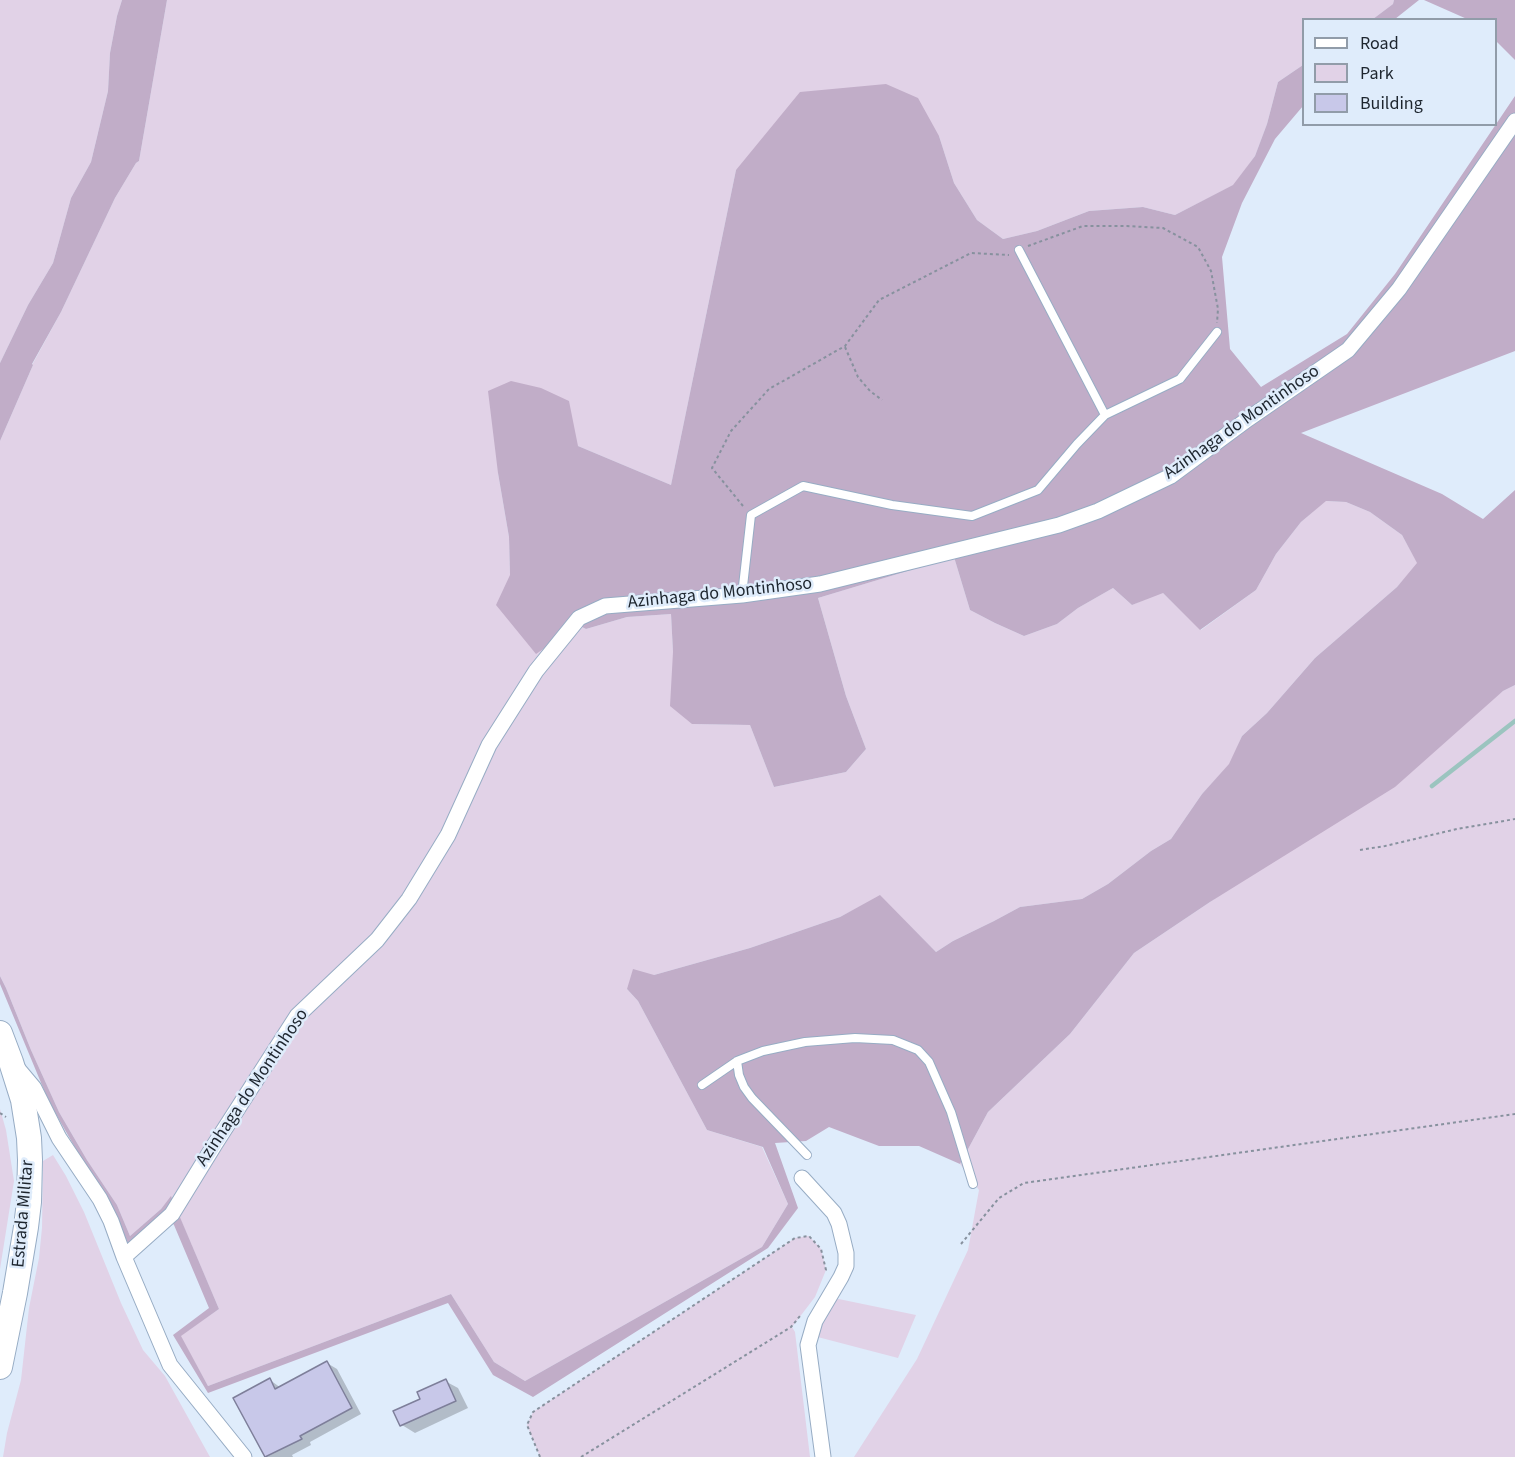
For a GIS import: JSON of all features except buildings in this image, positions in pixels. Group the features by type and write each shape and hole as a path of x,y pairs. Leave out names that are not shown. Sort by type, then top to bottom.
{"main road":[{"name":"Estrada Militar","path":"0,1033 23,1100 30,1160 26,1227 0,1367"}],"street":[{"name":"Azinhaga do Montinhoso","path":"124,1257 172,1214 214,1144 297,1016 377,940 409,899 448,835 489,745 536,671 579,618 604,606 742,595 820,584 1059,525 1098,511 1171,476 1348,350 1399,289 1515,121"},
{"path":"11,1062 34,1088 58,1138 100,1199 170,1365 244,1457"},
{"path":"802,1178 834,1213 846,1253 846,1266 815,1321 808,1345 823,1457"}],"lane":[{"path":"1019,250 1105,415"},
{"path":"742,595 751,515 803,486 892,505 972,516 1038,490 1105,415 1180,379 1217,332"},
{"path":"702,1085 737,1061 763,1051 805,1042 855,1038 894,1040 918,1050 929,1062 956,1130 973,1184"},
{"path":"737,1061 744,1088 807,1155"}],"path":[{"path":"751,515 712,468 731,431 769,388 845,346 879,300 971,254 1008,255 1083,226 1163,228 1198,247 1211,271 1218,309 1217,332"},
{"path":"845,346 858,378 882,400"},
{"path":"1360,850 1515,819"},
{"path":"961,1244 999,1198 1024,1183 1515,1114"},
{"path":"540,1457 527,1425 533,1412 795,1238 808,1236 821,1249 826,1270 822,1279"},
{"path":"581,1457 791,1327 803,1312"}],"green space":[{"path":"0,0 122,0 110,53 108,91 91,162 71,198 53,263 28,305 0,363"},
{"path":"167,0 1394,0 1393,4 1374,18 1302,18 1302,66 1278,82 1267,124 1255,156 1234,185 1175,215 1143,207 1089,211 1037,231 1003,239 977,220 954,183 939,136 736,170 671,485 578,446 498,473 509,537 510,575 586,629 627,617 671,614 673,652 692,724 750,725 774,787 846,772 866,749 846,696 818,598 954,557 970,610 1024,636 1057,624 1078,608 1113,588 1132,605 1162,592 1201,630 1256,590 1276,554 1301,522 1325,501 1346,502 1370,512 1402,535 1418,564 1397,587 1315,658 1267,713 1242,736 1230,764 1202,794 1171,839 1151,851 1108,884 1082,899 1020,907 936,952 880,896 840,917 750,948 654,975 627,989 638,1001 707,1130 762,1147 788,1204 762,1247 525,1381 494,1362 451,1294 208,1386 180,1336 219,1309 171,1197 161,1209 130,1236 117,1205 59,1112 0,976 0,441 32,365 61,312 115,198 139,161"},
{"path":"1515,685 1515,1457 854,1457 917,1359 968,1250 979,1190 960,1164 988,1112 1070,1034 1134,953 1210,902 1503,691"},
{"path":"0,1109 6,1130 14,1181 0,1269"},
{"path":"53,1155 84,1212 143,1350 165,1376 210,1457 3,1457 21,1380 29,1308 39,1258 43,1161"},
{"path":"809,1236 821,1249 826,1270 815,1297 792,1327 795,1332 810,1457 540,1457 527,1425 533,1412 795,1238"},
{"path":"829,1297 916,1315 898,1358 810,1335"}],"shaded area":[{"path":"122,0 167,0 139,161 115,198 61,312 32,364 0,441 0,363 28,305 53,263 71,198 91,162 108,91 110,53"},
{"path":"1394,0 1419,0 1396,18 1374,18 1393,4"},
{"path":"1424,0 1515,0 1515,60 1497,42 1497,18 1465,18"},
{"path":"1302,66 1302,107 1275,139 1242,203 1222,257 1230,349 1261,387 1347,334 1395,274 1495,126 1497,126 1515,96 1515,351 1301,433 1442,494 1483,519 1515,490 1515,685 1503,691 1395,787 1210,902 1134,953 1070,1034 988,1112 960,1164 919,1146 879,1146 829,1127 806,1141 775,1143 798,1208 768,1248 533,1397 493,1375 448,1303 208,1393 173,1335 209,1308 174,1225 165,1213 129,1246 113,1208 49,1102 0,984 0,976 59,1112 117,1205 130,1236 161,1209 171,1196 219,1309 181,1336 208,1386 451,1294 494,1362 525,1381 762,1247 788,1204 763,1147 707,1130 638,1001 627,989 633,969 654,975 750,948 840,917 880,895 936,952 1020,907 1082,899 1108,884 1151,851 1171,839 1202,794 1229,764 1242,736 1267,713 1315,658 1397,587 1417,563 1402,535 1370,512 1346,502 1326,501 1301,522 1276,554 1256,590 1200,630 1163,593 1132,605 1113,588 1078,608 1057,624 1024,636 970,610 954,557 818,598 846,696 866,749 846,772 774,787 750,725 692,724 670,706 673,652 671,614 627,617 586,629 578,625 536,654 496,605 510,575 509,537 488,391 511,381 541,388 569,401 578,446 671,485 736,170 800,92 886,84 918,98 939,136 954,183 977,220 1003,239 1037,231 1089,211 1143,207 1175,215 1233,185 1255,156 1267,124 1278,82"}],"waterway":[{"path":"1432,786 1515,721"}]}
